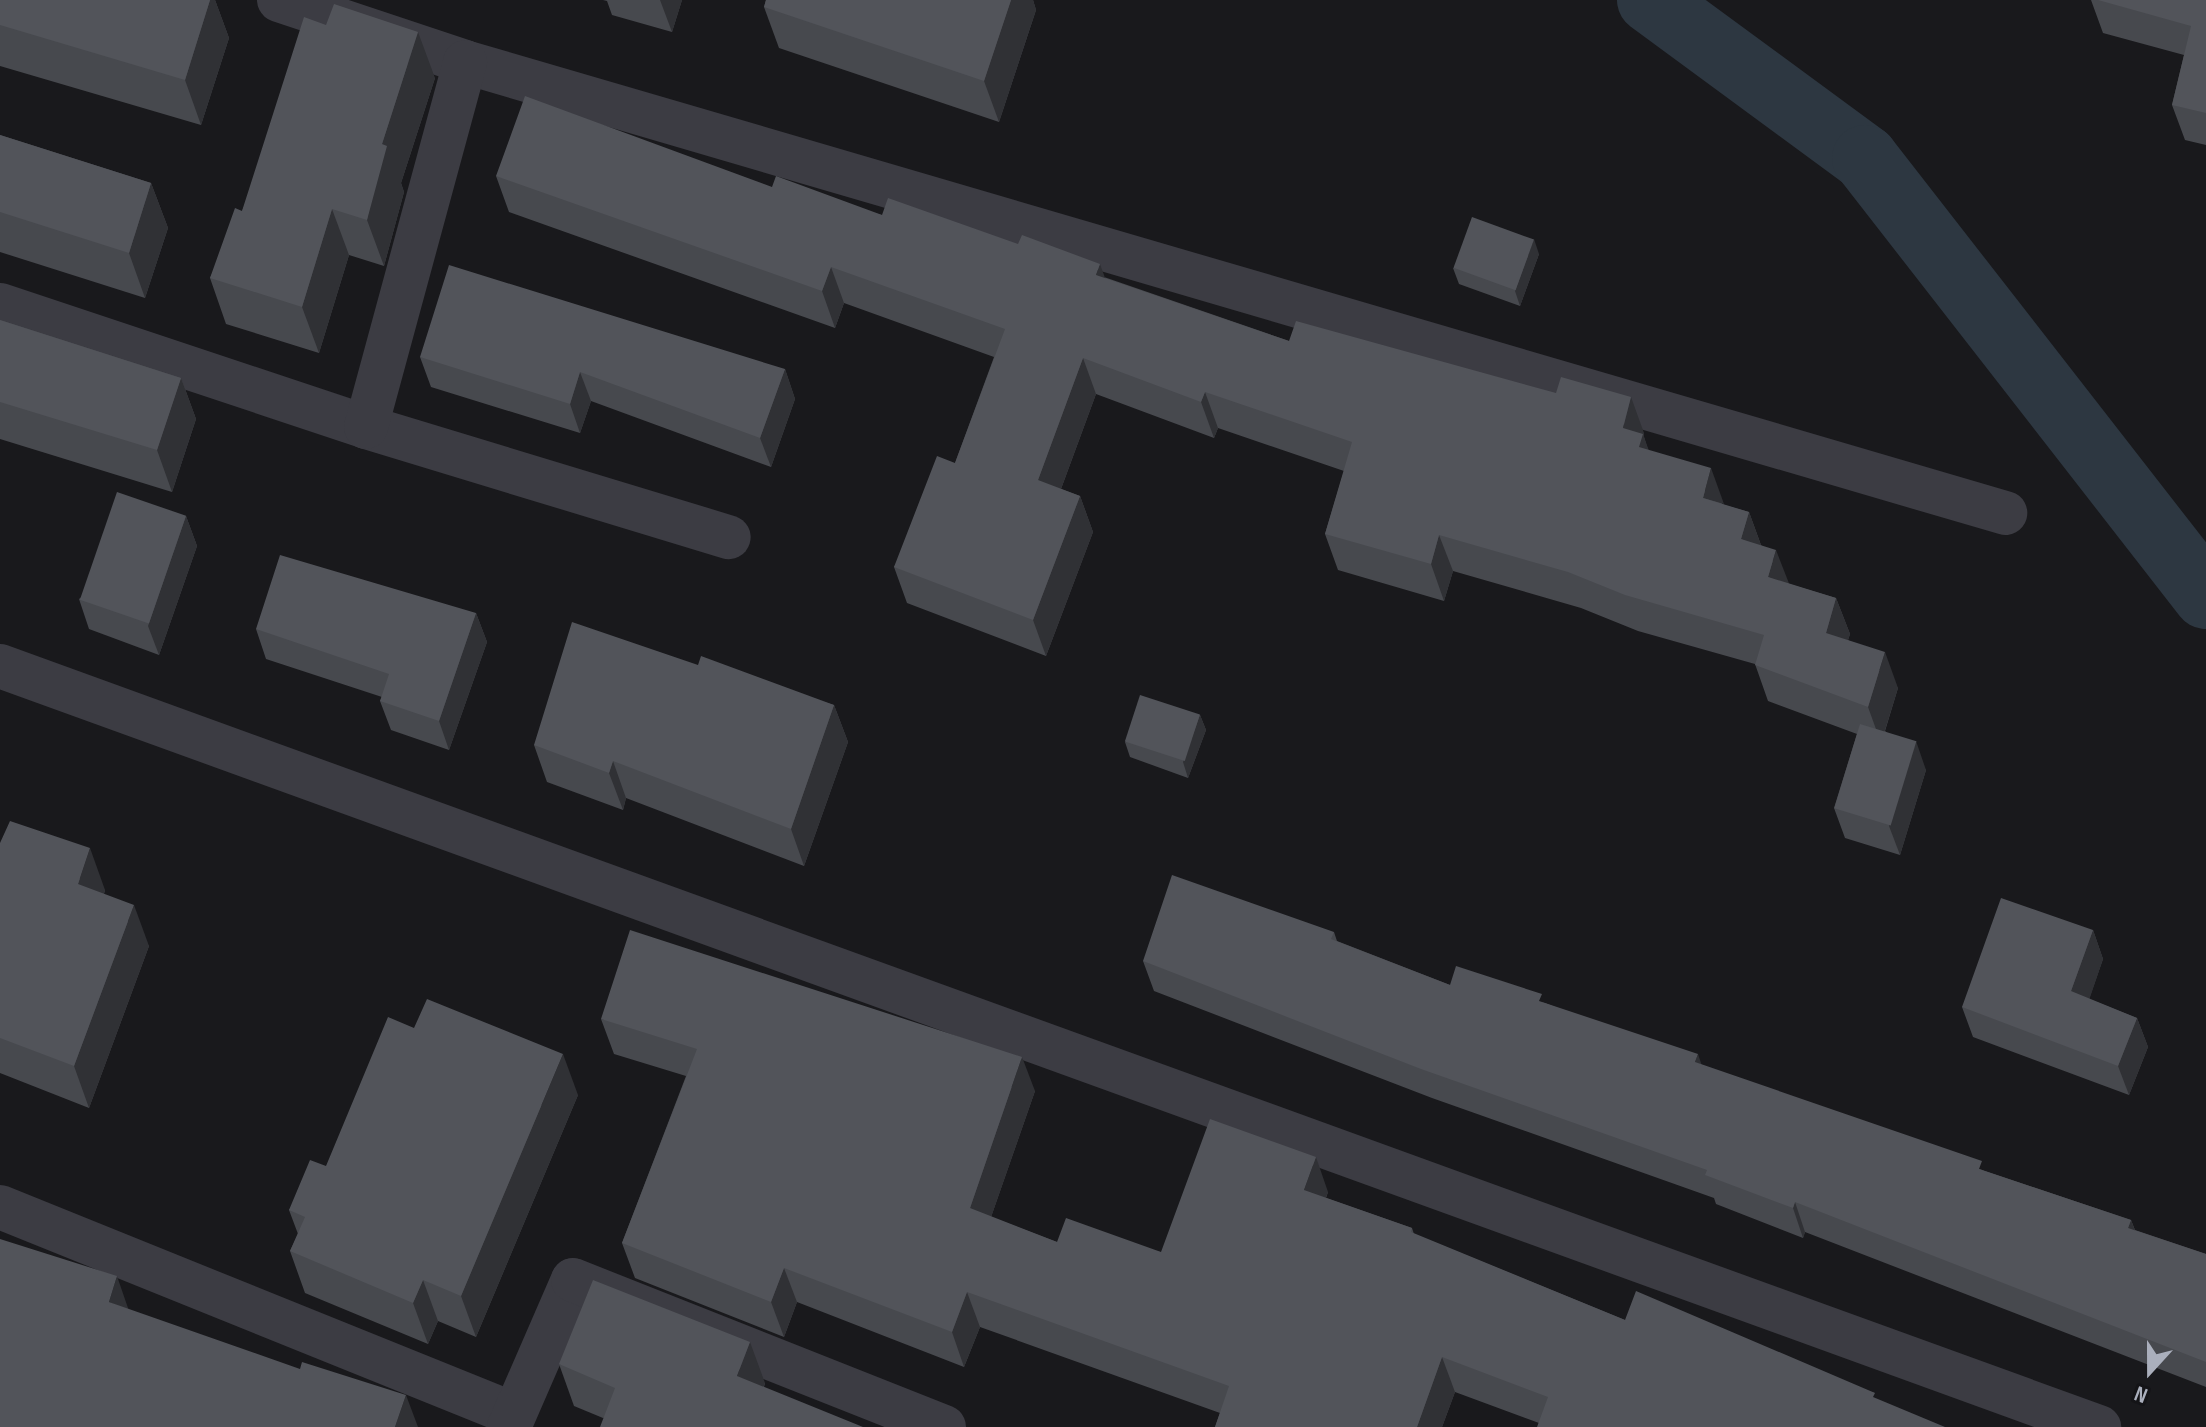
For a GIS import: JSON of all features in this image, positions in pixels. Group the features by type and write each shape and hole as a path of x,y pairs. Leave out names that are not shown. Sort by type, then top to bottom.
{"street":[{"path":"279,0 465,62 2005,513"},
{"path":"366,427 465,62"},
{"path":"0,305 366,427 729,537"},
{"path":"0,666 2099,1427"},
{"path":"0,1207 511,1420 573,1280 944,1427"}],"building":[{"path":"0,0 210,0 185,80 0,25"},
{"path":"766,0 1011,0 984,81 764,7"},
{"path":"2098,0 2206,0 2206,113 2172,105 2191,26"},
{"path":"334,4 418,32 382,144 387,146 367,220 332,209 302,307 210,278 235,208 242,211 304,17 326,25"},
{"path":"525,96 772,187 776,176 882,215 888,198 1018,244 1022,235 1100,264 1096,275 1289,341 1296,321 1556,393 1561,377 1631,397 1623,428 1643,434 1639,447 1711,468 1703,498 1749,512 1741,539 1776,550 1768,577 1836,598 1826,633 1885,652 1868,707 1755,665 1764,635 1625,595 1568,572 1439,535 1431,564 1325,534 1352,442 1205,392 1201,402 1083,358 1038,480 1080,496 1033,620 894,567 937,456 955,463 1005,329 831,267 822,291 496,176"},
{"path":"0,135 151,183 129,253 0,212"},
{"path":"1472,217 1534,240 1516,290 1454,268"},
{"path":"449,265 785,369 760,438 580,372 570,404 420,357"},
{"path":"0,320 181,378 157,450 0,402"},
{"path":"117,492 186,516 149,624 80,600"},
{"path":"280,555 476,613 439,721 380,701 389,674 256,629"},
{"path":"572,622 698,665 701,656 834,705 791,829 613,761 609,773 534,745"},
{"path":"1140,695 1200,714 1185,761 1125,742"},
{"path":"1860,724 1916,741 1891,825 1834,808"},
{"path":"10,821 90,848 78,884 134,905 74,1066 0,1038 0,843"},
{"path":"1172,875 1334,932 1331,939 1450,985 1456,966 1542,994 1539,1001 1698,1054 1695,1062 1982,1161 1979,1169 2131,1220 2128,1228 2206,1254 2206,1362 1795,1202 1793,1208 1705,1175 1707,1170 1421,1069 1143,961"},
{"path":"2001,898 2093,930 2071,991 2137,1018 2118,1066 1962,1007"},
{"path":"630,930 1022,1057 970,1208 1057,1242 1066,1218 1161,1252 1210,1119 1316,1157 1304,1190 1412,1228 1411,1232 1625,1320 1636,1291 1875,1393 1873,1397 1945,1427 1537,1427 1548,1397 1442,1357 1417,1427 1215,1427 1229,1386 967,1292 952,1332 784,1268 771,1302 622,1243 697,1049 601,1019"},
{"path":"427,999 563,1054 461,1296 423,1280 413,1303 290,1251 305,1217 289,1210 310,1160 326,1166 388,1017 414,1028"},
{"path":"0,1239 117,1276 109,1302 300,1369 302,1362 406,1395 395,1427 0,1427"},
{"path":"593,1280 750,1342 737,1376 863,1427 600,1427 615,1388 559,1364"}],"waterway":[{"path":"1650,0 1865,158 2206,596"}]}
